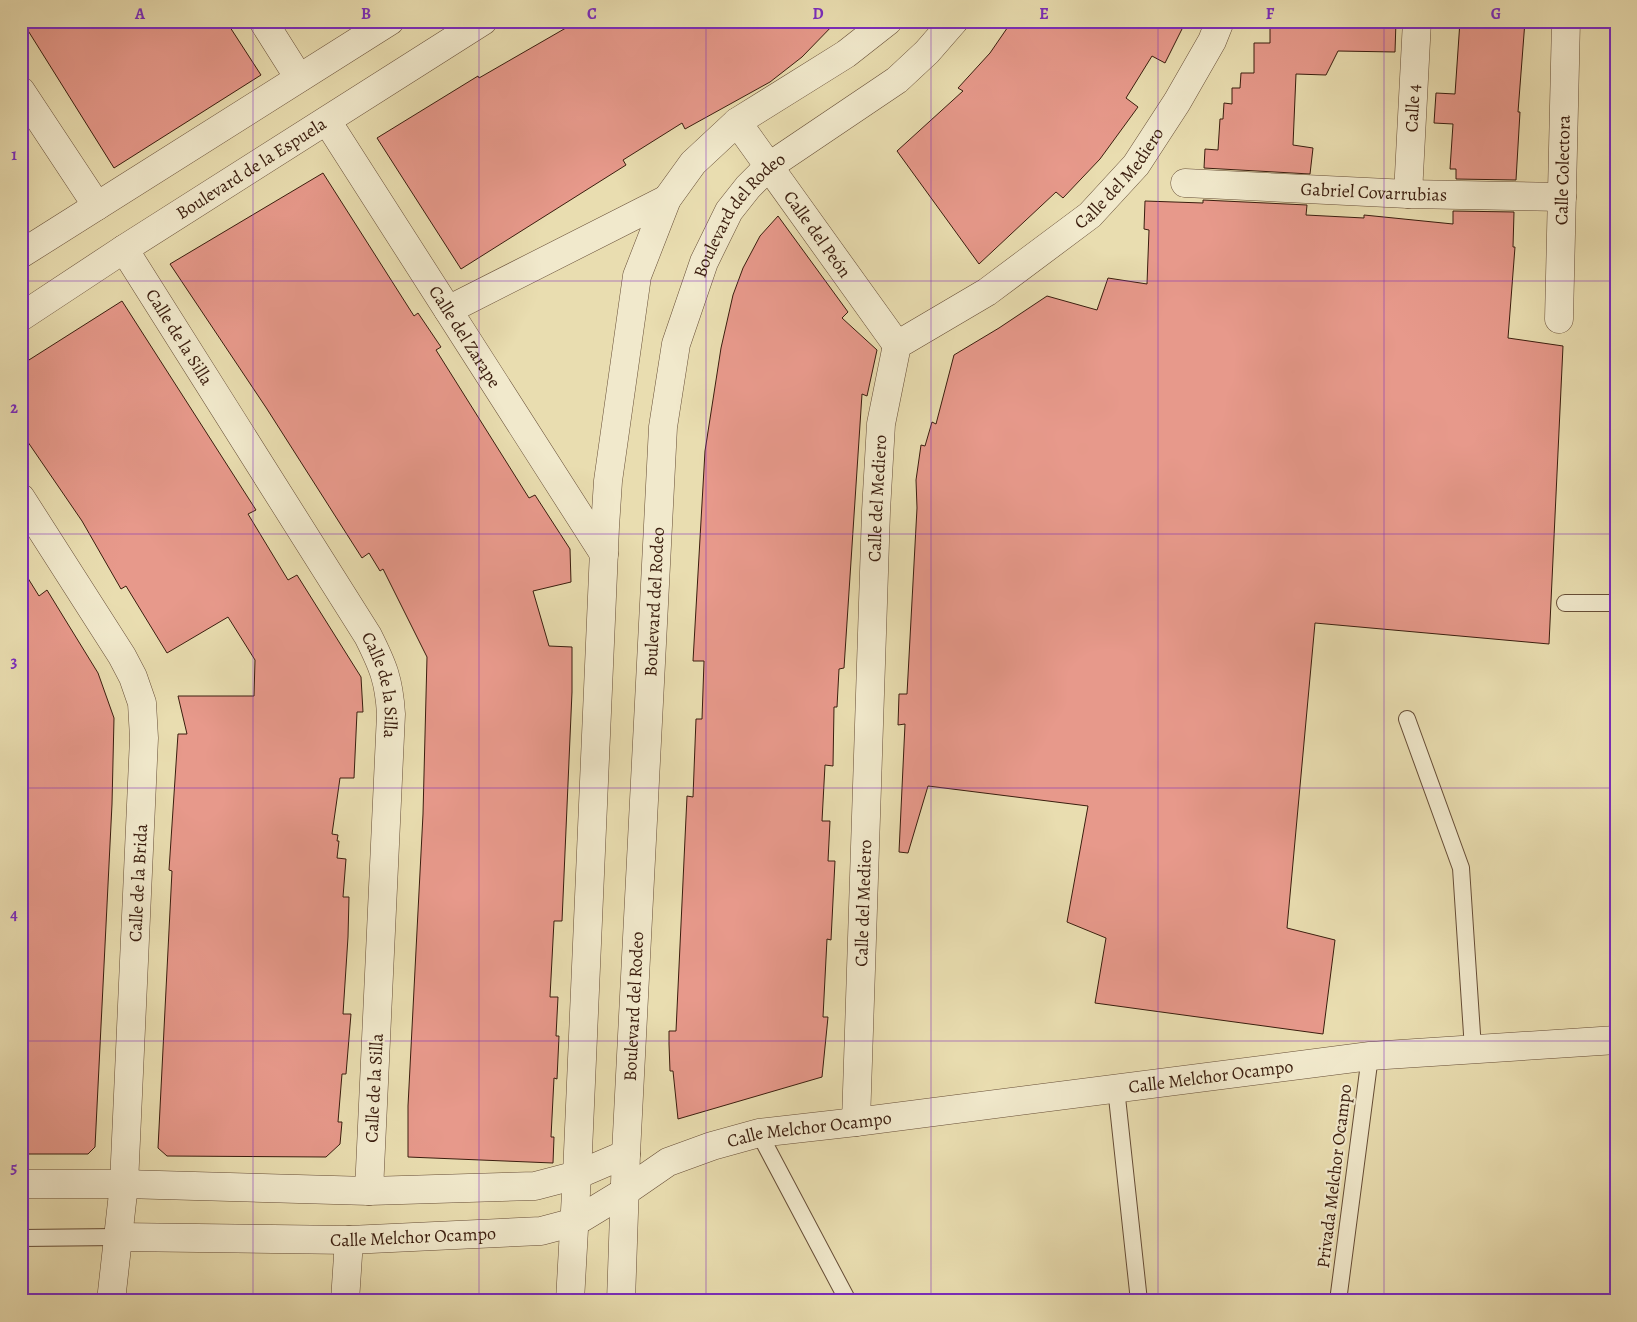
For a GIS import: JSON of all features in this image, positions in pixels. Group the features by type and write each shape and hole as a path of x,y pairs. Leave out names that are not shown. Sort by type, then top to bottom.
{"street":[{"path":"263,21 299,78"},
{"path":"21,254 390,21"},
{"name":"Boulevard de la Espuela","path":"21,317 124,249 483,21"},
{"path":"570,1301 608,481 637,276 667,199 693,163 737,122 846,54 888,21"},
{"name":"Boulevard del Rodeo","path":"620,1301 663,427 676,344 704,262 729,211 748,187 768,167 897,80 927,52 954,21"},
{"name":"Calle del Mediero","path":"856,1122 876,511 881,424 897,345 987,292 1090,215 1136,164 1178,102 1212,41 1220,21"},
{"name":"Calle 4","path":"1408,194 1417,21"},
{"name":"Calle Colectora","path":"1559,319 1566,21"},
{"path":"21,91 97,206"},
{"name":"Calle del Zarape","path":"327,121 604,554"},
{"name":"Calle del Peón","path":"737,122 897,345"},
{"name":"Gabriel Covarrubias","path":"1185,183 1408,194 1562,196"},
{"path":"448,310 667,199"},
{"name":"Calle de la Silla","path":"124,249 368,636 385,672 390,690 391,714 369,1191"},
{"name":"Calle de la Brida","path":"21,498 122,656 133,677 142,703 144,738 124,1184 111,1301"},
{"name":"Calle Melchor Ocampo","path":"119,1237 349,1240 541,1231 575,1222 626,1191 668,1162 712,1146 759,1134 1370,1056 1616,1040"},
{"path":"21,1184 124,1184 369,1191 535,1186 577,1174 626,1154"},
{"path":"345,1301 349,1240"}],"lane":[{"path":"1565,603 1616,603"},
{"path":"1407,719 1461,868 1473,1049"},
{"name":"Privada Melchor Ocampo","path":"1338,1301 1370,1056"},
{"path":"1116,1088 1139,1301"},
{"path":"759,1134 848,1301"},
{"name":"Calle Melchor Ocampo","path":"21,1238 119,1237"}],"building":[{"path":"22,21 226,21 261,75 114,168"},
{"path":"578,21 837,21 802,57 770,82 685,129 682,123 623,160 626,165 461,269 377,138 478,76 479,78"},
{"path":"1012,21 1186,21 1165,63 1152,56 1126,98 1138,107 1100,159 1063,198 1056,192 979,264 897,151 963,91 958,88 990,53"},
{"path":"1282,21 1396,21 1395,52 1338,51 1326,75 1296,74 1293,145 1313,148 1310,174 1204,168 1205,149 1218,150 1220,119 1223,119 1224,103 1232,104 1232,88 1240,88 1241,73 1254,73 1254,43 1270,43 1270,26 1282,26"},
{"path":"1460,21 1525,21 1518,112 1520,112 1516,180 1456,179 1456,169 1450,169 1453,124 1434,123 1436,93 1455,94"},
{"path":"323,173 414,316 418,313 441,347 436,350 529,498 535,495 570,549 571,582 533,591 549,646 572,647 572,692 562,921 554,921 550,997 558,997 556,1036 559,1036 557,1079 554,1078 551,1137 554,1137 553,1163 408,1157 408,1106 423,814 427,657 383,569 380,571 369,553 362,558 267,409 170,264"},
{"path":"1203,200 1307,205 1306,215 1364,218 1364,215 1453,224 1453,211 1514,212 1513,247 1515,247 1508,338 1563,346 1549,644 1315,623 1287,928 1335,940 1323,1034 1095,1003 1106,938 1067,922 1088,806 928,786 908,853 899,852 905,724 898,725 899,694 907,694 917,508 916,480 921,445 925,446 932,422 936,424 954,355 1047,296 1097,310 1108,278 1147,284 1149,230 1144,229 1145,201 1203,203"},
{"path":"778,216 848,312 842,318 877,350 867,396 862,394 844,668 839,669 837,707 834,707 833,766 825,765 822,821 830,821 828,861 835,861 831,940 827,939 823,1017 828,1017 822,1077 678,1119 673,1071 670,1071 669,1031 676,1031 687,796 693,797 696,719 702,719 704,661 693,661 705,451 721,348 733,295 743,268 760,236"},
{"path":"122,301 256,510 248,514 288,580 297,575 361,677 363,712 357,712 354,778 340,778 332,834 338,835 337,858 346,859 343,897 349,897 343,1014 351,1014 346,1074 342,1074 338,1122 342,1122 340,1144 326,1157 167,1156 158,1148 172,871 169,870 178,734 187,734 178,696 254,696 255,660 228,617 167,653 126,586 121,589 82,521 21,432 21,365"},
{"path":"21,567 39,596 47,590 98,673 114,718 112,804 95,1147 88,1154 21,1154"}]}
